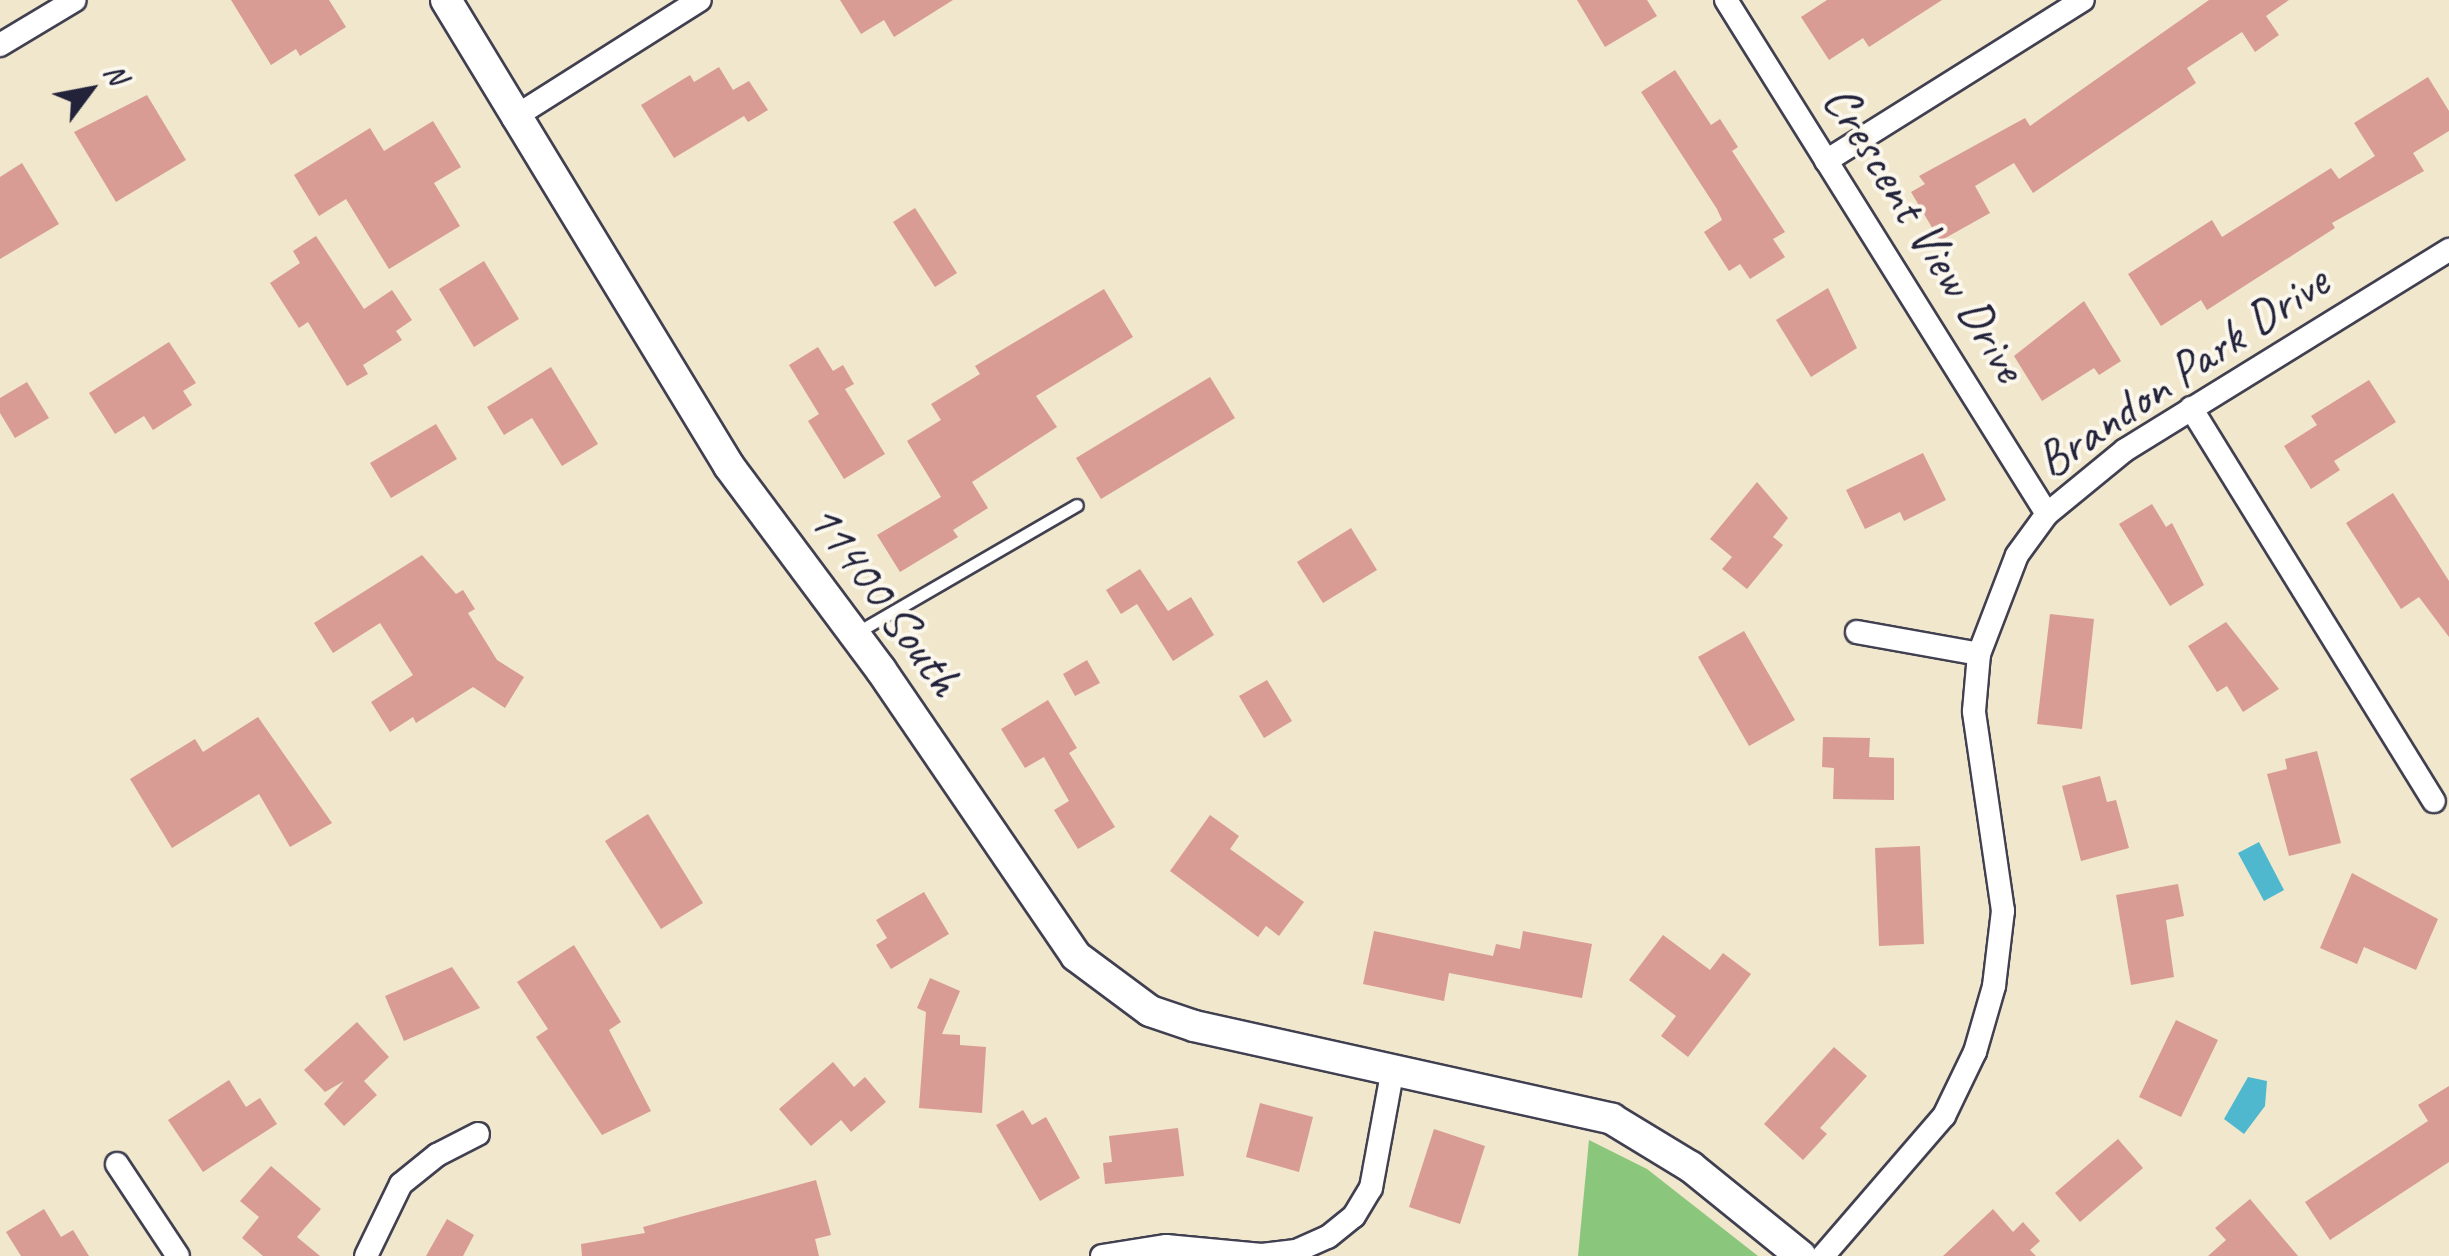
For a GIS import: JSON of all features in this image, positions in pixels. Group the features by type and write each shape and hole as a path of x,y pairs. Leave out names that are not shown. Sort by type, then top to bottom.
{"street":[{"path":"0,45 74,0"},
{"name":"11400 South","path":"446,0 513,118 729,466 855,634 1046,920 1111,987 1150,1012 1194,1026 1612,1119 1691,1167 1801,1256"},
{"path":"513,118 700,0"},
{"name":"Crescent View Drive","path":"1726,0 2047,514"},
{"path":"1826,161 2083,0"},
{"name":"Brandon Park Drive","path":"1823,1256 1944,1116 1976,1052 1994,986 2002,911 1974,711 1978,654 2017,555 2047,514 2090,475 2191,408 2449,250"},
{"path":"2191,408 2434,801"},
{"path":"1857,632 1978,654"},
{"path":"1102,1256 1166,1246 1262,1254 1296,1251 1328,1237 1354,1216 1371,1188 1392,1068"},
{"path":"366,1256 402,1184 437,1154 478,1134"},
{"path":"117,1164 178,1256"}],"lane":[{"path":"855,634 1077,505"}],"green space":[{"path":"1589,1140 1647,1169 1758,1256 1578,1256"}],"water":[{"path":"2259,842 2284,890 2264,901 2238,853"},
{"path":"2248,1077 2267,1081 2265,1106 2244,1134 2224,1119"}],"building":[{"path":"231,0 329,0 346,27 300,56 296,49 271,65"},
{"path":"840,0 953,0 894,37 884,20 861,34"},
{"path":"1577,0 1647,0 1657,16 1605,47"},
{"path":"1827,0 1942,0 1869,47 1863,38 1829,60 1801,17"},
{"path":"2209,0 2289,0 2266,16 2279,35 2255,52 2242,32 2187,68 2196,83 2033,193 2014,163 1975,186 1990,213 1940,241 1911,192 1925,184 1919,176 2025,118 2030,126"},
{"path":"719,67 733,90 749,81 768,110 748,122 744,116 674,158 641,105 690,75 694,82"},
{"path":"1675,70 1711,125 1720,119 1738,147 1732,151 1785,232 1773,239 1785,257 1750,279 1740,264 1729,271 1704,232 1722,220 1641,92"},
{"path":"2428,77 2449,111 2449,131 2413,153 2424,171 2332,223 2335,228 2207,310 2201,300 2161,326 2128,274 2212,220 2222,237 2331,168 2339,179 2375,156 2354,123"},
{"path":"147,95 186,160 116,202 74,132"},
{"path":"433,121 461,167 434,183 460,226 389,269 346,199 319,216 294,175 370,128 384,151"},
{"path":"22,163 59,224 0,259 0,177"},
{"path":"915,208 957,273 935,287 893,222"},
{"path":"316,236 364,309 392,290 412,320 396,331 402,340 363,365 368,374 347,386 308,322 299,328 270,283 300,263 293,251"},
{"path":"484,261 519,319 474,347 439,289"},
{"path":"1828,288 1857,348 1811,377 1776,320"},
{"path":"1104,289 1133,337 1036,396 1057,427 972,482 988,508 953,530 958,537 900,572 877,535 941,497 907,441 941,420 931,404 980,374 975,366"},
{"path":"2084,301 2121,361 2099,375 2094,368 2042,401 2014,356"},
{"path":"169,342 196,383 183,391 192,405 153,430 144,416 115,434 89,393"},
{"path":"818,347 833,371 843,365 854,384 845,389 885,454 844,479 808,421 819,414 789,365"},
{"path":"551,367 598,444 562,466 532,418 504,435 487,407"},
{"path":"1210,377 1235,418 1101,499 1076,458"},
{"path":"2369,380 2396,422 2334,461 2340,470 2311,489 2284,446 2317,425 2311,416"},
{"path":"27,382 49,418 15,438 0,413 0,398"},
{"path":"436,424 457,459 391,498 370,463"},
{"path":"1923,453 1946,500 1904,521 1900,512 1865,529 1846,490"},
{"path":"1757,482 1788,518 1773,537 1783,545 1747,589 1722,569 1732,557 1710,539"},
{"path":"2393,493 2449,581 2449,637 2419,597 2401,609 2346,523"},
{"path":"2152,504 2166,527 2172,523 2204,585 2170,606 2119,524"},
{"path":"1351,528 1377,570 1323,603 1297,562"},
{"path":"422,555 456,594 463,590 475,609 468,613 497,660 524,677 505,708 473,687 416,723 413,717 390,732 371,702 413,675 380,623 333,653 314,623"},
{"path":"1140,569 1168,611 1191,597 1214,635 1173,661 1137,604 1121,614 1106,590"},
{"path":"2050,614 2094,619 2082,729 2037,724"},
{"path":"2226,622 2279,689 2243,712 2227,686 2217,692 2188,646"},
{"path":"1744,631 1795,720 1749,746 1698,657"},
{"path":"1087,660 1100,683 1075,696 1063,674"},
{"path":"1267,680 1292,721 1264,738 1239,696"},
{"path":"1048,700 1077,748 1069,753 1115,827 1078,849 1054,810 1069,801 1044,757 1025,768 1001,729"},
{"path":"258,717 332,823 290,847 259,794 172,848 130,779 195,739 203,752"},
{"path":"1823,737 1870,738 1869,757 1894,758 1894,800 1833,799 1834,768 1822,767"},
{"path":"2317,751 2341,843 2289,856 2267,774 2287,769 2285,759"},
{"path":"2100,776 2107,802 2116,800 2129,848 2081,861 2062,786"},
{"path":"648,814 703,903 661,929 605,841"},
{"path":"1210,815 1239,836 1230,849 1304,902 1279,936 1266,926 1258,937 1170,871"},
{"path":"1920,846 1924,944 1879,946 1875,848"},
{"path":"2352,873 2438,919 2416,970 2364,947 2357,964 2320,948"},
{"path":"2178,884 2184,916 2166,920 2174,977 2131,985 2116,895"},
{"path":"924,892 949,934 891,969 876,945 887,938 876,920"},
{"path":"1374,931 1493,956 1496,944 1520,949 1523,931 1592,944 1582,998 1449,973 1444,1001 1363,984"},
{"path":"1663,935 1710,970 1723,953 1751,974 1688,1057 1661,1036 1676,1016 1629,980"},
{"path":"574,945 621,1022 609,1030 651,1111 602,1135 536,1037 548,1029 517,982"},
{"path":"452,967 480,1008 404,1041 385,996"},
{"path":"930,978 960,991 942,1034 960,1035 960,1045 986,1047 982,1113 919,1108 926,1012 917,1008"},
{"path":"2176,1020 2218,1040 2181,1117 2139,1097"},
{"path":"357,1022 389,1057 364,1081 377,1095 344,1126 324,1104 344,1081 325,1092 304,1070"},
{"path":"1834,1047 1867,1076 1820,1128 1827,1134 1803,1160 1764,1124"},
{"path":"833,1062 854,1087 865,1077 886,1102 851,1132 841,1120 811,1146 779,1109"},
{"path":"229,1080 246,1107 260,1098 277,1124 203,1172 168,1120"},
{"path":"2449,1086 2449,1162 2330,1240 2305,1202 2428,1121 2418,1105"},
{"path":"1260,1103 1313,1117 1299,1172 1246,1157"},
{"path":"1023,1110 1032,1125 1046,1117 1080,1178 1040,1201 996,1125"},
{"path":"1178,1128 1184,1176 1105,1184 1103,1163 1112,1162 1109,1136"},
{"path":"1434,1129 1485,1146 1460,1224 1409,1207"},
{"path":"2118,1139 2143,1168 2080,1222 2055,1193"},
{"path":"271,1166 321,1209 297,1237 320,1256 263,1256 242,1238 259,1217 240,1201"},
{"path":"816,1180 831,1235 815,1239 819,1256 582,1256 581,1244 645,1233 643,1227"},
{"path":"2250,1199 2298,1256 2208,1256 2226,1240 2215,1228"},
{"path":"44,1209 61,1237 73,1230 89,1256 21,1256 6,1232"},
{"path":"1993,1209 2013,1232 2023,1222 2040,1241 2030,1250 2036,1256 1943,1256"},
{"path":"447,1219 474,1235 463,1256 426,1256"}]}
